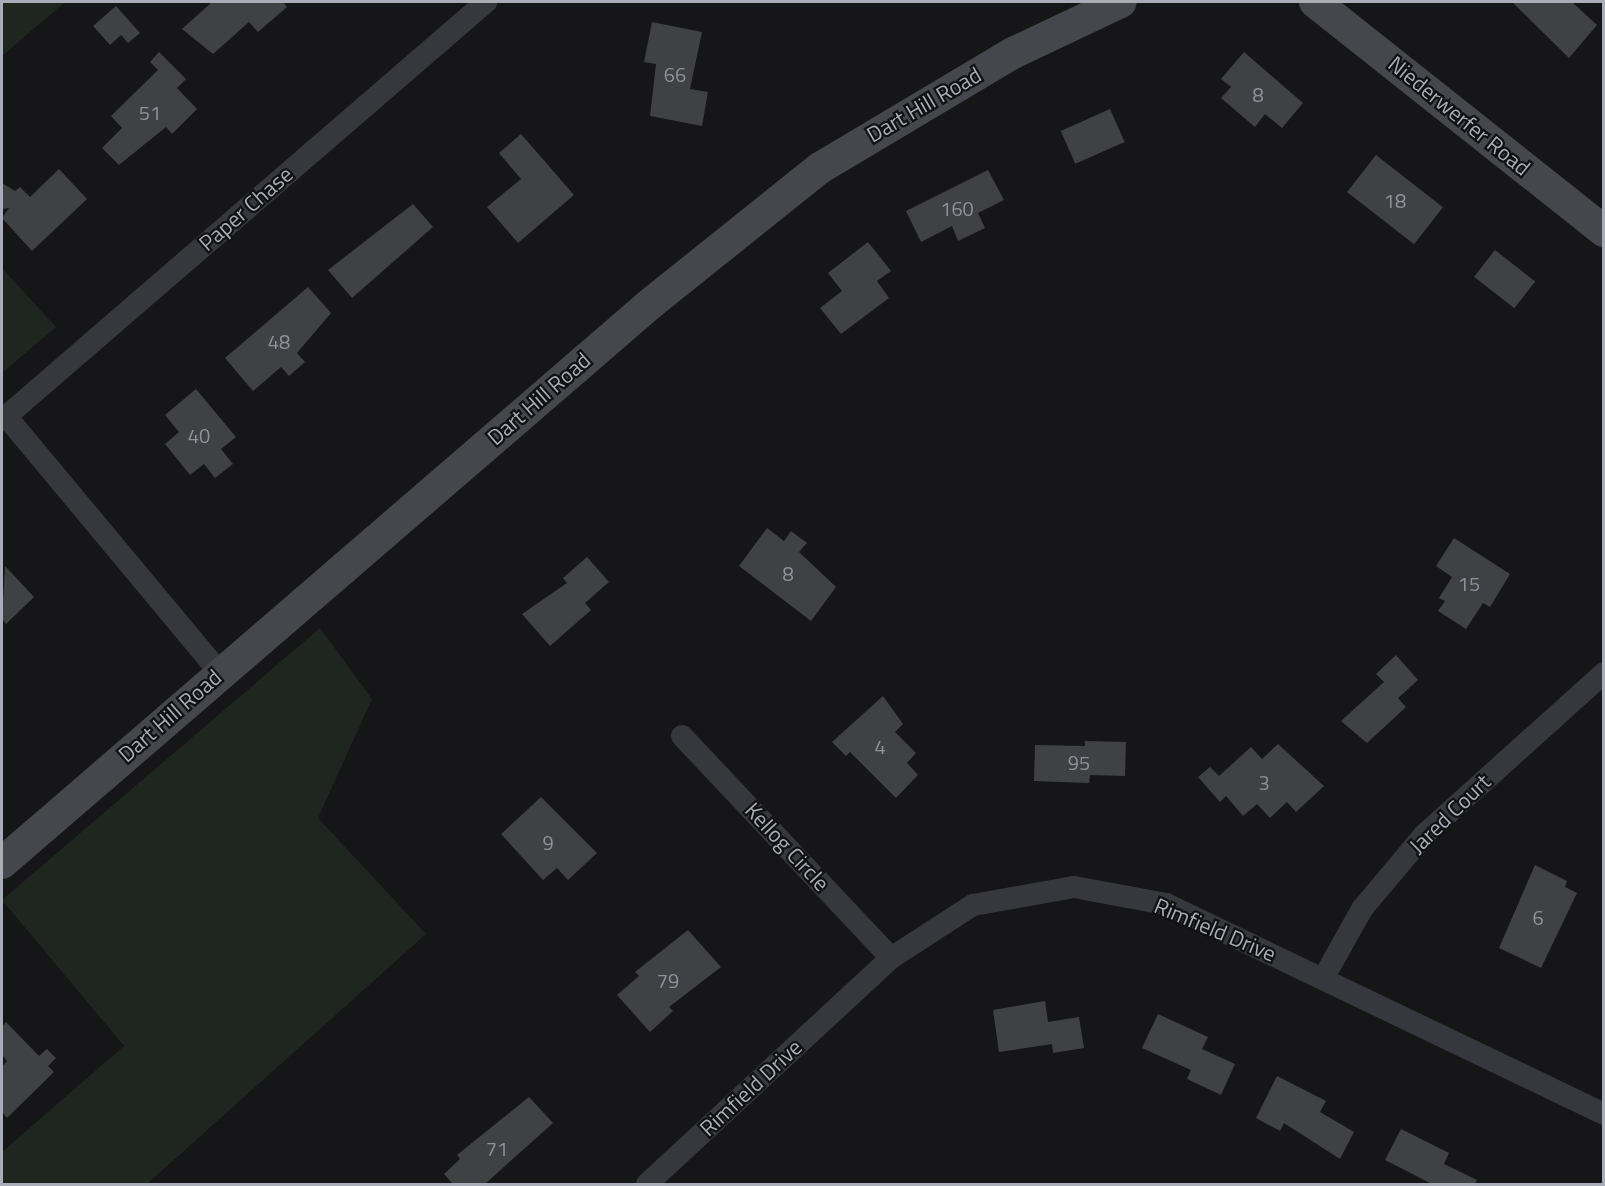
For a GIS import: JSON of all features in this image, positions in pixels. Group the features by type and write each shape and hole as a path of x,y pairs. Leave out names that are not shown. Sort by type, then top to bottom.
{"street":[{"name":"Paper Chase","path":"220,673 4,418 486,2"},
{"name":"Dart Hill Road","path":"2,863 650,304 820,168 1013,53 1121,2"},
{"name":"Niederwerfer Road","path":"1316,2 1604,231"},
{"name":"Jared Court","path":"1324,977 1362,909 1424,835 1604,673"},
{"name":"Kellog Circle","path":"682,736 891,958"},
{"name":"Rimfield Drive","path":"647,1185 891,958 973,904 1074,887 1166,904 1324,977 1604,1114"}],"shaded area":[{"path":"2,2 65,2 2,56"},
{"path":"2,268 56,327 2,373"},
{"path":"320,628 372,699 318,818 426,934 147,1184 2,1184 2,1152 124,1046 2,900"}],"building":[{"path":"212,2 283,2 287,7 258,32 249,22 213,54 182,29"},
{"path":"1512,2 1572,2 1597,25 1569,58"},
{"path":"116,6 140,33 128,43 121,35 110,45 93,26"},
{"path":"652,22 702,32 690,89 708,92 702,126 650,116 656,64 644,62"},
{"path":"159,52 186,79 177,88 197,109 172,134 166,127 119,165 102,148 122,128 111,116 158,70 150,62"},
{"path":"1244,52 1303,103 1282,128 1265,114 1255,127 1221,98 1231,87 1221,79"},
{"path":"1110,109 1125,142 1075,164 1061,131"},
{"path":"521,134 574,195 518,243 487,207 521,179 499,153"},
{"path":"1376,155 1443,207 1414,244 1347,192"},
{"path":"59,169 87,199 32,251 2,218 9,208 2,209 2,183 15,191 20,187 30,197"},
{"path":"988,170 1004,200 978,213 985,228 958,241 952,226 921,242 906,211"},
{"path":"413,204 433,227 352,298 328,270"},
{"path":"868,242 891,271 877,281 889,298 841,334 820,308 842,291 828,273"},
{"path":"1495,250 1535,281 1514,308 1474,277"},
{"path":"308,287 331,313 297,353 305,362 289,376 281,367 253,391 225,358"},
{"path":"196,389 236,437 221,449 233,464 215,478 204,464 190,475 165,444 179,432 165,415"},
{"path":"767,528 784,541 791,531 807,543 799,552 836,587 811,621 739,566"},
{"path":"1454,538 1510,574 1490,607 1483,603 1466,629 1438,611 1445,601 1439,598 1452,577 1436,566"},
{"path":"587,557 609,582 585,603 591,610 550,646 522,614 567,583 563,578"},
{"path":"5,566 34,597 6,624 2,619"},
{"path":"1396,655 1418,680 1398,698 1406,707 1367,743 1341,721 1384,682 1376,674"},
{"path":"883,696 903,724 895,732 916,753 907,763 918,775 896,798 850,752 846,756 832,742"},
{"path":"1085,741 1126,742 1125,776 1090,775 1089,783 1034,781 1035,745 1085,746"},
{"path":"1278,744 1324,786 1296,812 1287,802 1270,818 1257,804 1243,816 1226,796 1220,802 1198,777 1210,767 1219,776 1251,747 1262,759"},
{"path":"541,797 597,853 568,880 557,868 543,880 501,834"},
{"path":"1535,865 1567,881 1565,887 1577,893 1541,968 1499,948"},
{"path":"688,930 721,967 669,1007 673,1011 650,1032 617,995 639,976 635,972"},
{"path":"1045,1001 1048,1022 1079,1017 1084,1048 1053,1053 1052,1044 999,1052 993,1010"},
{"path":"1158,1014 1208,1037 1202,1049 1235,1064 1221,1095 1187,1079 1191,1070 1142,1048"},
{"path":"6,1022 39,1056 47,1049 56,1058 48,1066 54,1072 7,1118 2,1112 2,1067 7,1061 2,1055 2,1027"},
{"path":"1277,1076 1326,1101 1320,1112 1354,1132 1340,1159 1284,1123 1280,1131 1256,1118"},
{"path":"529,1097 553,1123 485,1184 453,1184 444,1174 460,1159 457,1155"},
{"path":"1401,1129 1449,1153 1444,1164 1477,1180 1475,1184 1432,1184 1385,1160"}]}
